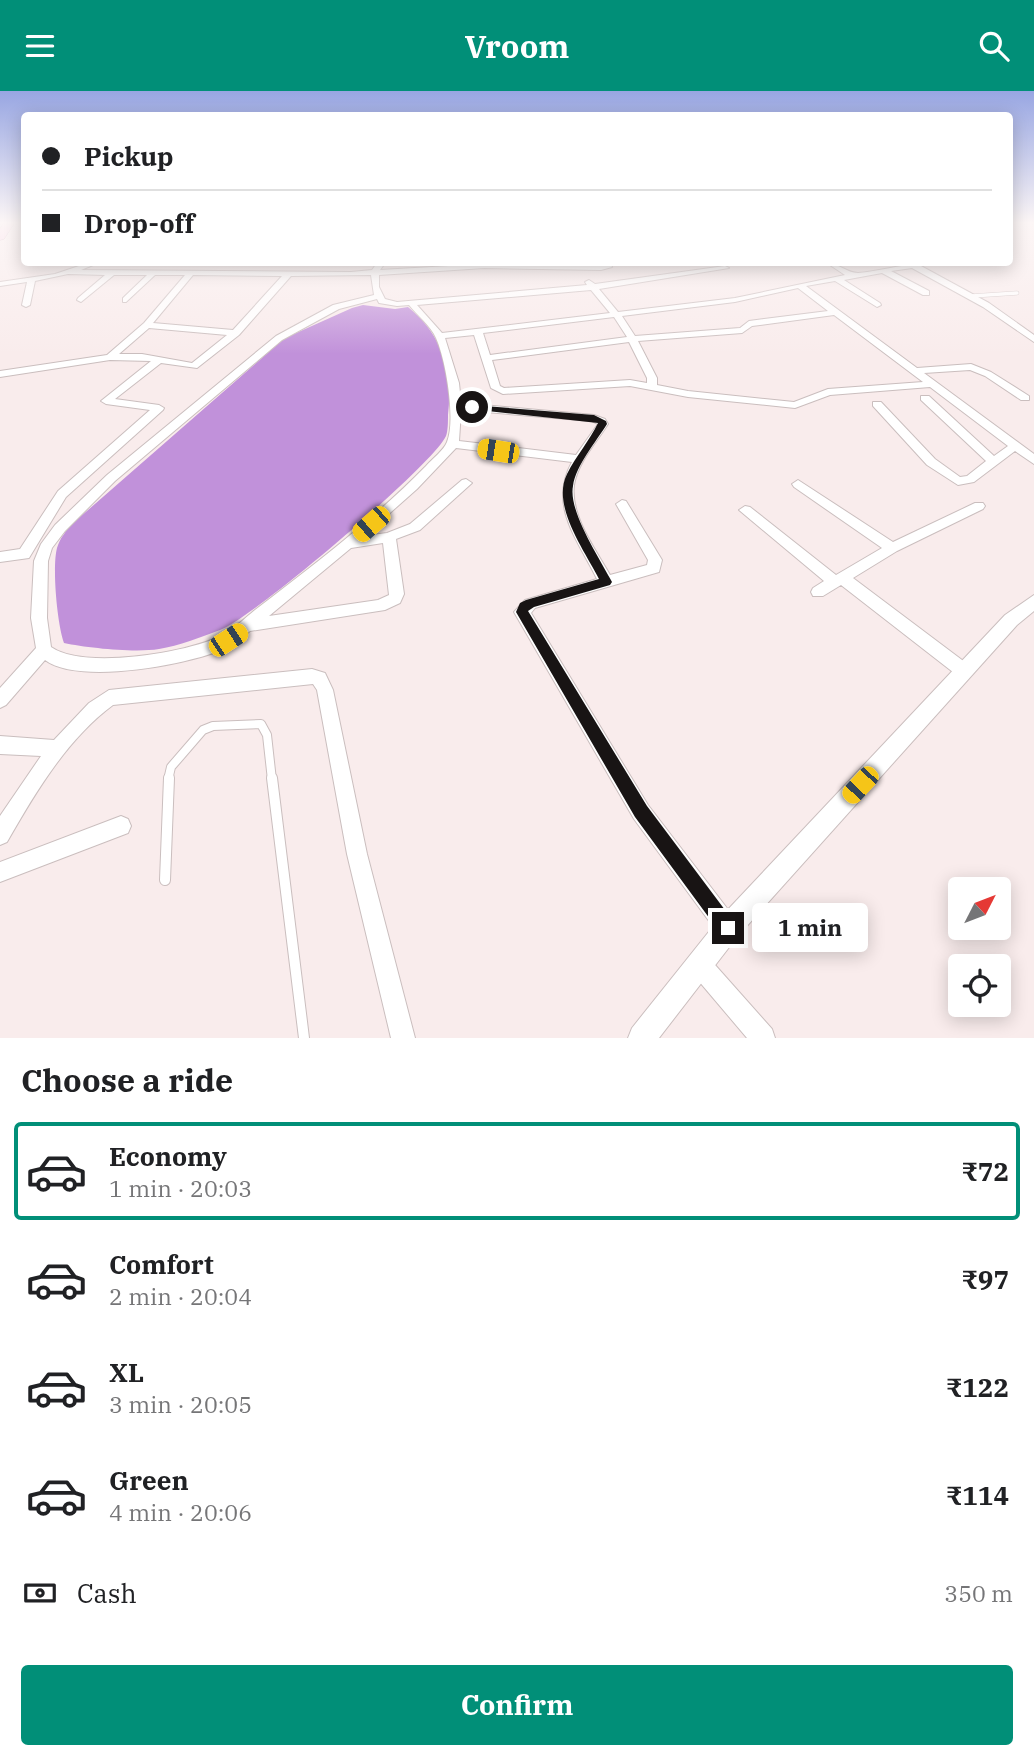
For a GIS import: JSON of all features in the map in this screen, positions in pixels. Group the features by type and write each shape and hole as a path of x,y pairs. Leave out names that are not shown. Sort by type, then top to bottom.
{"street":[{"path":"0,284 68,272 85,266"},
{"path":"275,273 278,266"},
{"path":"325,274 335,266"},
{"path":"379,266 374,274 379,296"},
{"path":"68,272 374,274 438,266"},
{"path":"564,266 582,269 606,266"},
{"path":"836,266 853,276"},
{"path":"440,336 735,300 903,266"},
{"path":"915,266 972,296 1034,339"},
{"path":"411,303 440,336 454,383 456,406 453,444 413,486 250,625 212,647 153,661 111,666 74,664 56,659 44,650 39,618 41,561 46,547 60,528 111,478 279,338 335,306 379,296 392,304 593,287 725,268"},
{"path":"582,269 593,287 617,314 632,339 652,378 652,387"},
{"path":"884,271 926,293"},
{"path":"80,300 111,273"},
{"path":"126,300 153,273"},
{"path":"110,357 147,325 191,273"},
{"path":"0,374 110,357 194,366 236,333 289,273"},
{"path":"836,278 877,305"},
{"path":"26,305 32,279"},
{"path":"799,285 1034,460"},
{"path":"488,358 632,339 742,330 749,324 838,312"},
{"path":"147,325 236,333"},
{"path":"477,330 496,388 503,391 620,383 697,395 795,405 828,392 933,384"},
{"path":"0,557 24,554 62,494 159,408 106,401 158,361"},
{"path":"916,371 971,367 988,374 1025,398"},
{"path":"925,397 994,462"},
{"path":"877,404 931,462 953,479 964,482 1015,446"},
{"path":"456,406 598,419 603,424 580,459 567,488 575,521 606,582"},
{"path":"453,444 580,459"},
{"path":"349,543 390,537 424,522 466,482"},
{"path":"798,484 892,548"},
{"path":"622,504 656,564 649,570 530,604 524,607 524,618 641,812 728,928"},
{"path":"818,591 892,548 979,506"},
{"path":"745,510 964,671"},
{"path":"250,625 380,605 395,599 397,594 390,537"},
{"path":"642,1038 728,928 964,671 1012,620 1034,602"},
{"path":"0,701 44,650"},
{"path":"0,835 39,774 91,711 109,698 312,676 319,678 325,691 357,853 403,1038"},
{"path":"0,745 59,749"},
{"path":"0,872 121,826"},
{"path":"700,965 763,1038"}],"lane":[{"path":"972,296 1017,293"},
{"path":"165,880 167,786 171,768 204,730 213,726 261,724 267,735 304,1038"}],"shaded area":[{"path":"363,305 395,309 408,307 437,341 447,369 449,399 447,434 434,452 340,540 267,599 220,630 174,646 149,650 86,647 64,643 59,622 55,568 57,548 72,524 285,338"}],"route":[{"path":"472,407 594,418 603,424 571,475 567,488 575,521 606,582 530,604 524,607 522,612 641,812 728,928"}]}
